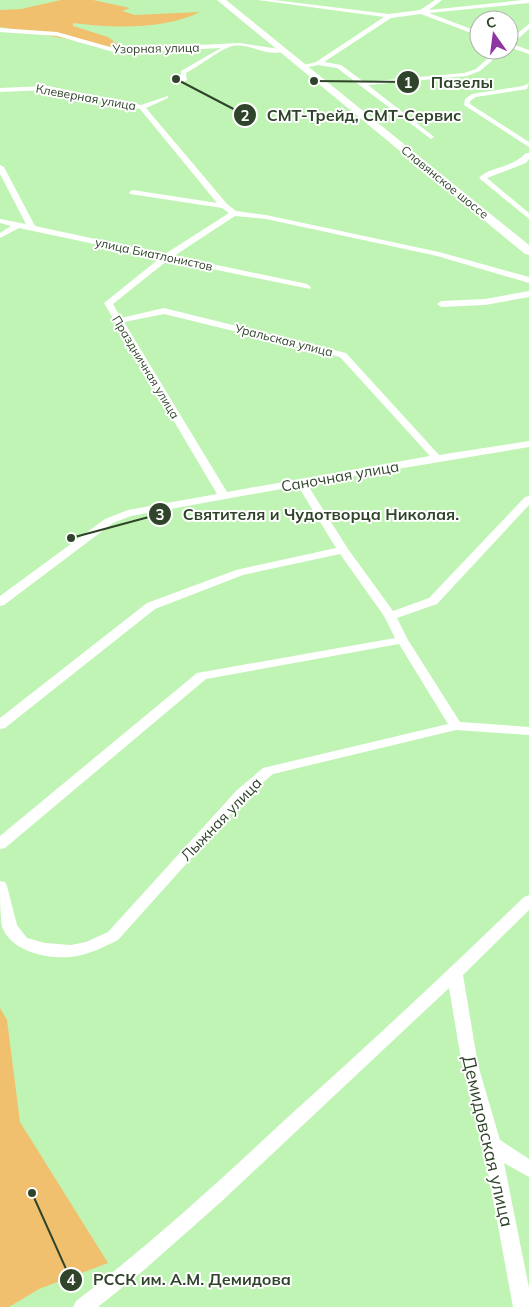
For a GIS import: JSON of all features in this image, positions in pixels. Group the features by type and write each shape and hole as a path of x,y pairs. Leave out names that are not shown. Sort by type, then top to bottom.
{"main road":[{"name":"Славянское шоссе","path":"221,0 529,251"}],"street":[{"path":"261,0 388,16 529,1"},
{"path":"422,12 439,0"},
{"path":"422,12 469,30"},
{"path":"318,63 388,16"},
{"path":"519,35 529,26"},
{"name":"Узорная улица","path":"0,30 56,34 117,51 229,45 248,46 272,51 283,50"},
{"path":"184,80 183,72 229,45"},
{"path":"363,84 465,75 478,70 490,60"},
{"path":"303,66 318,63 339,66 431,137"},
{"path":"529,85 525,88 474,94 467,100 467,104 529,145"},
{"name":"Клеверная улица","path":"0,90 48,88 142,106 166,98"},
{"name":"Клеверная улица","path":"142,106 224,206 234,214"},
{"path":"529,155 524,161 487,174 483,178 529,217"},
{"path":"0,168 32,228"},
{"path":"133,192 224,206"},
{"path":"168,256 234,214 266,217 439,254 529,280"},
{"name":"улица Биатлонистов","path":"0,221 307,287"},
{"path":"0,236 18,225"},
{"name":"Праздничная улица","path":"168,256 108,303 224,496"},
{"path":"441,304 485,302 529,294"},
{"name":"Уральская улица","path":"118,321 164,310 343,355 437,458"},
{"name":"Саночная улица","path":"0,602 109,521 128,514 437,458 529,444"},
{"path":"301,483 343,550 390,616 402,640 456,726"},
{"path":"390,616 433,601 529,499"},
{"path":"0,725 151,606 240,572 343,550"},
{"path":"0,844 202,676 402,640"},
{"name":"Лыжная улица","path":"0,886 10,927 22,943 45,949 71,951 89,947 113,936 242,793 268,771 456,726 529,731"},
{"path":"83,1307 143,1262 197,1213 455,975 529,901"},
{"name":"Демидовская улица","path":"455,975 470,1065 492,1145 523,1307"},
{"path":"492,1145 529,1169"}],"shaded area":[{"path":"61,0 93,0 130,8 122,11 135,15 200,12 186,18 154,25 104,26 73,23 73,26 108,37 123,49 0,27 0,10 21,9"},
{"path":"0,1008 7,1020 20,1122 108,1263 39,1289 9,1307 0,1307"}],"place":[{"name":"СМТ-Трейд, СМТ-Сервис","path":"176,79"},
{"name":"Пазелы","path":"314,81"},
{"name":"Святителя и Чудотворца Николая.","path":"71,538"},
{"name":"РССК им. А.М. Демидова","path":"32,1193"}]}
